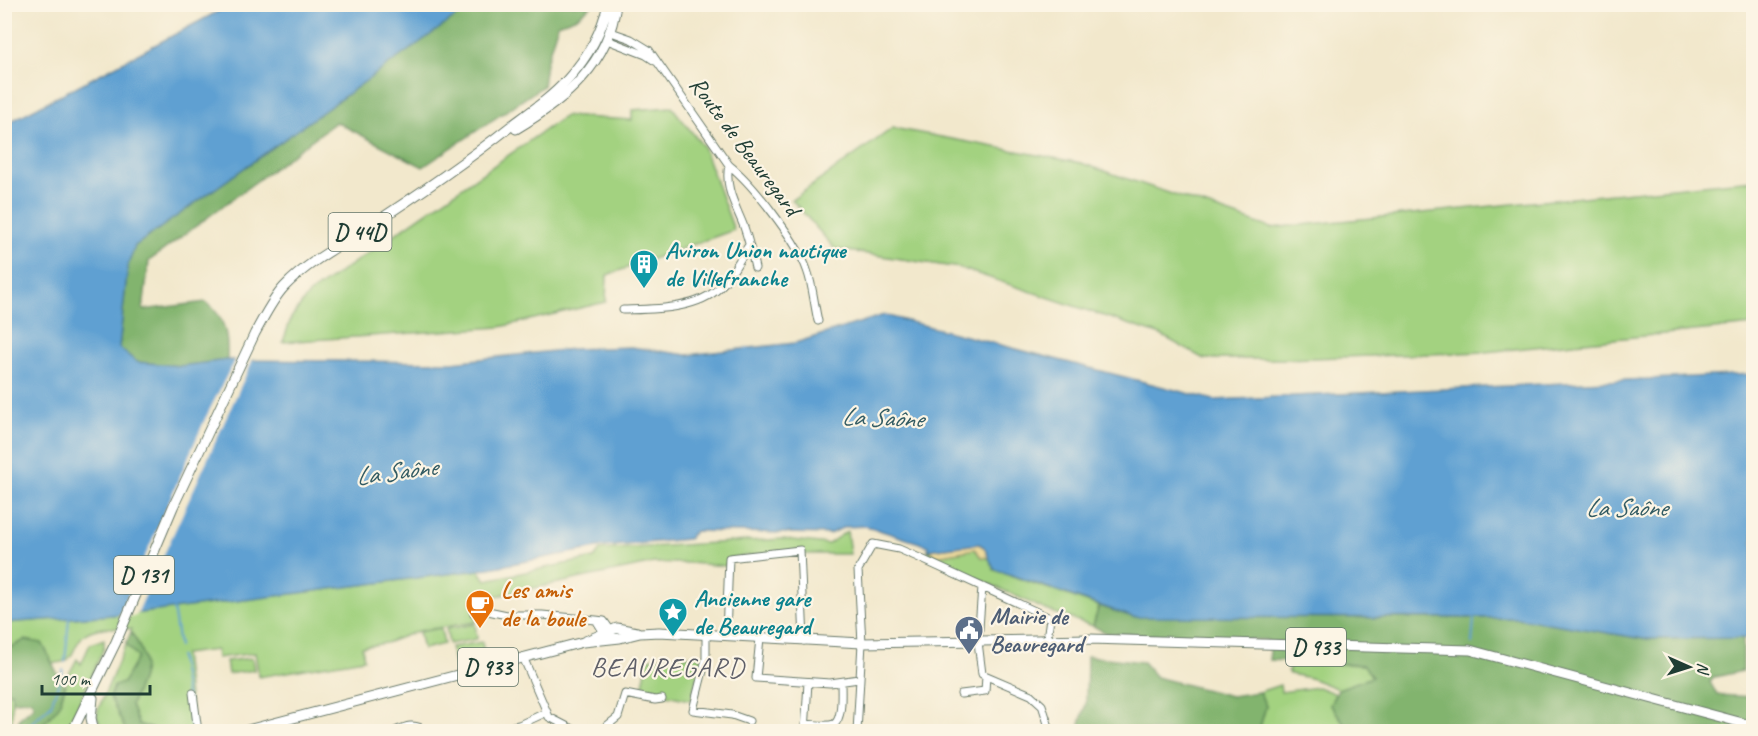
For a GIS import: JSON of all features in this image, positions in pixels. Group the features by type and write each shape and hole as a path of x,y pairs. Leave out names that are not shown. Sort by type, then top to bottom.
{"main road":[{"path":"608,4 599,30 609,36 616,4"},
{"name":"D 44D","path":"173,507 255,333 267,310 282,289 310,264 412,198 483,148 561,87 584,59 599,30"},
{"name":"D 44D","path":"483,148 557,103 594,63 609,36"},
{"name":"D 131","path":"72,732 116,642 173,507"},
{"name":"D 933","path":"240,732 609,635 617,628 639,633 706,634 862,643 1047,639 1470,650 1754,726"},
{"name":"D 131","path":"94,732 91,718 96,684"}],"street":[{"name":"Route de Beauregard","path":"609,36 660,64 729,165 746,178 800,253 807,272 818,321"},
{"path":"729,165 727,176 729,190 755,268"},
{"path":"623,310 668,309 696,302 720,288 749,245"},
{"path":"857,732 862,643 858,570 873,544 900,549 1050,618 1047,639"},
{"path":"726,635 729,558 800,550 804,641"},
{"path":"982,587 978,642 982,674 1031,694 1042,705 1048,727 1047,732"},
{"path":"474,613 488,611 507,615 542,615 604,621 609,635"},
{"path":"706,634 706,662 693,710 732,715 749,721"},
{"path":"760,638 756,678 841,683 859,679"},
{"path":"523,657 549,717 578,732"},
{"path":"961,694 986,691 986,676"},
{"path":"808,682 805,728 832,725 837,722 840,715 841,683"},
{"path":"193,693 198,732"},
{"path":"599,732 618,717 625,694 655,700 662,699"},
{"path":"484,732 520,728 547,712"},
{"path":"393,732 413,725 420,726 427,732"}],"green space":[{"path":"472,5 592,5 577,17 558,24 546,63 543,86 423,167 336,122 149,261 143,310 206,302 222,321 227,343 227,360 180,366 137,362 119,348 128,265 135,246"},
{"path":"672,107 703,146 734,230 607,275 606,302 500,327 283,342 291,318 309,294 565,116 632,120 632,110"},
{"path":"893,128 1081,163 1271,228 1753,180 1753,325 1485,352 1284,359 1204,359 1161,335 960,268 835,249 792,200"},
{"path":"847,531 850,554 800,554 800,550 730,558 726,566 654,563 496,596 473,603 476,622 418,631 386,643 362,647 364,659 259,677 255,653 217,658 216,650 184,654 193,731 159,731 138,724 131,705 142,676 143,661 142,652 131,632 132,629 107,628 90,631 80,639 70,657 60,663 52,663 50,657 25,640 12,647 5,647 4,623 140,613 479,570 486,580 594,558 600,550 783,539 828,544"},
{"path":"975,549 981,557 989,558 994,570 1099,606 1093,626 1046,610 927,555 928,550 937,556"},
{"path":"1099,606 1133,617 1518,618 1644,639 1743,638 1743,671 1715,677 1710,682 1717,695 1753,697 1753,731 1350,731 1330,704 1338,689 1372,677 1364,665 1269,660 1270,651 1267,640 1106,633 1093,626"},
{"path":"475,624 477,639 449,644 446,629"},
{"path":"441,628 444,644 423,649 419,632"},
{"path":"131,632 142,652 144,668 131,705 138,724 159,731 126,731 110,697 114,686 123,683 138,657 126,644"},
{"path":"104,639 104,648 69,725 60,731 33,732 59,706 70,672 77,659 81,664 90,644"},
{"path":"25,640 42,643 65,685 59,706 47,720 33,731 17,731 19,719 34,706 31,700 12,701 12,692 5,692 5,647 12,647"},
{"path":"482,642 485,658 455,666 451,647"},
{"path":"126,644 138,657 123,683 110,697 126,731 103,731 97,717 98,710"},
{"path":"697,656 702,658 691,700 642,690 648,659"},
{"path":"1087,656 1143,662 1156,677 1231,696 1259,692 1266,706 1261,731 1078,731 1086,703"},
{"path":"252,658 254,670 228,674 226,661"},
{"path":"1299,662 1364,665 1372,677 1338,689 1310,678 1290,674 1288,671 1290,666"},
{"path":"1280,685 1281,692 1318,687 1336,694 1330,704 1350,731 1261,731 1266,706 1259,692"},
{"path":"5,692 12,692 12,731 5,732"}],"sand":[{"path":"979,544 984,547 989,558 981,557 975,549 937,556 928,550"}],"water":[{"name":"La Saône","path":"230,5 472,5 135,246 128,265 119,348 137,362 180,366 227,360 452,362 572,349 631,347 687,355 795,343 884,315 1214,400 1753,374 1753,638 1644,639 1518,618 1133,617 994,569 984,547 979,544 928,550 929,546 866,526 845,527 829,534 695,531 688,539 602,547 479,570 140,613 5,623 4,125"}],"pier":[{"path":"236,357 254,357 136,616 118,618 205,419"}],"waterway":[{"path":"173,607 179,646"},
{"path":"65,662 69,618"},
{"path":"1472,643 1474,618"},
{"path":"180,657 191,727"},
{"path":"19,732 51,705 63,670"}],"place":[{"name":"Aviron Union nautique de Villefranche","path":"644,290"},
{"name":"Les amis de la boule","path":"480,630"},
{"name":"Ancienne gare de Beauregard","path":"673,638"},
{"name":"Mairie de Beauregard","path":"969,656"}],"district":[{"name":"BEAUREGARD","path":"668,667"}]}
